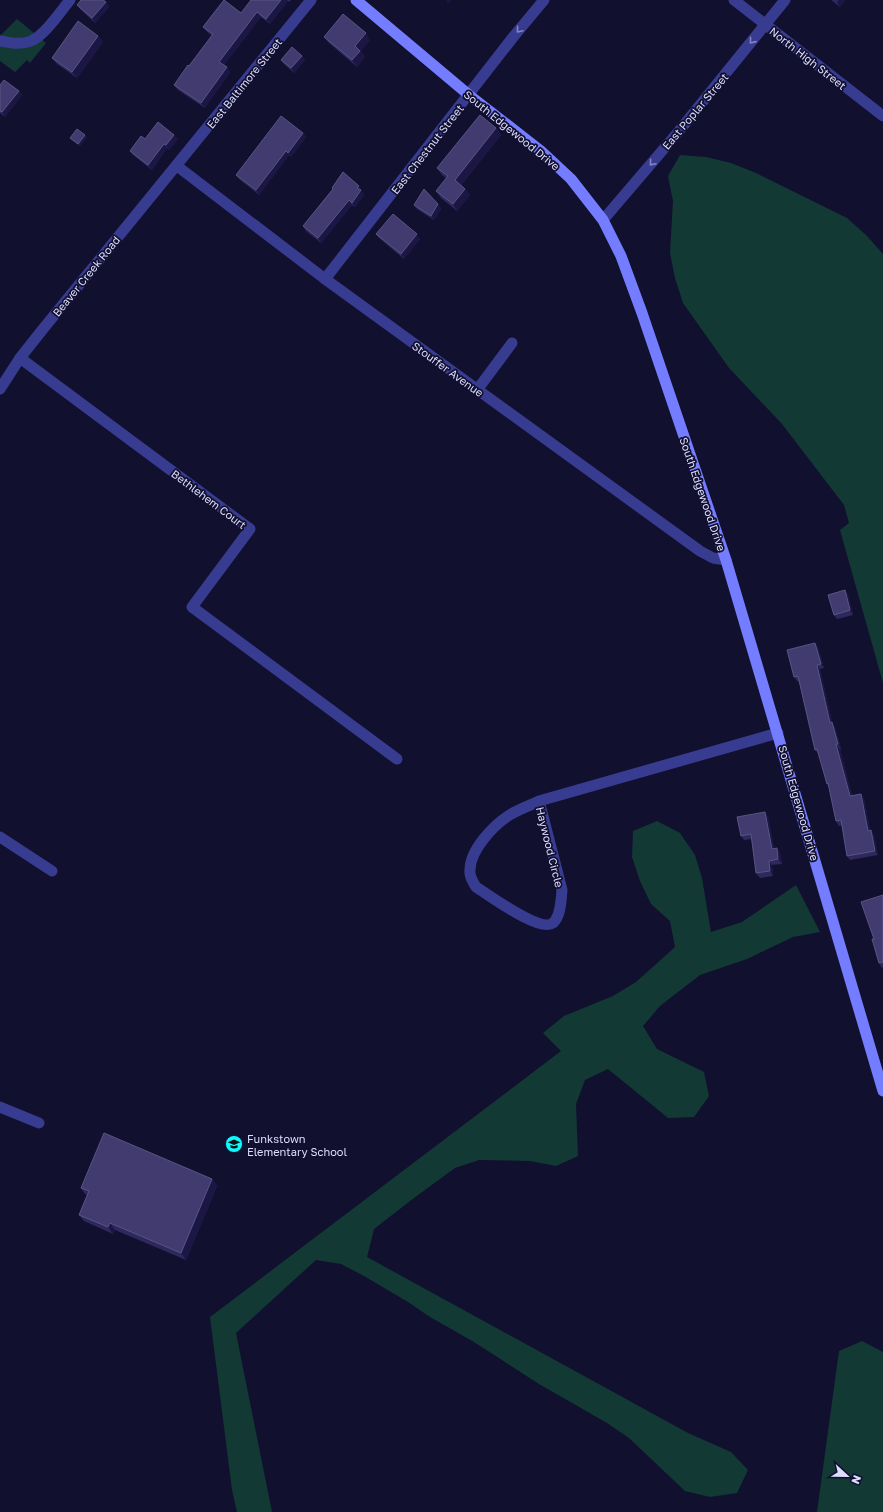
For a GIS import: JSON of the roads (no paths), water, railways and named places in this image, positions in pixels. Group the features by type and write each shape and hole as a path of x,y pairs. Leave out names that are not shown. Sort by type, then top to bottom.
{"main road":[{"name":"South Edgewood Drive","path":"356,0 469,95 541,152 571,179 603,220 621,256 642,313 726,560 883,1091"}],"street":[{"path":"0,41 21,44 32,41 42,32 70,0"},
{"name":"East Baltimore Street","path":"177,166 311,0"},
{"name":"East Chestnut Street","path":"325,279 514,36 544,0"},
{"name":"North High Street","path":"734,0 883,116"},
{"name":"East Poplar Street","path":"603,220 679,131 785,0"},
{"name":"Stouffer Avenue","path":"177,166 325,279 700,551 713,558 726,560"},
{"name":"Beaver Creek Road","path":"0,389 20,358 177,166"},
{"path":"477,390 512,343"},
{"name":"Bethlehem Court","path":"20,358 250,529 192,608 397,759"},
{"name":"Haywood Circle","path":"539,801 562,890 561,904 558,914 554,922 550,924 541,924 531,921 476,887 471,879 469,870 471,860 478,847 490,832 508,816 539,801 778,732"},
{"path":"0,837 52,871"},
{"path":"0,1107 39,1123"}],"place":[{"name":"Funkstown Elementary School","path":"234,1144"}]}
